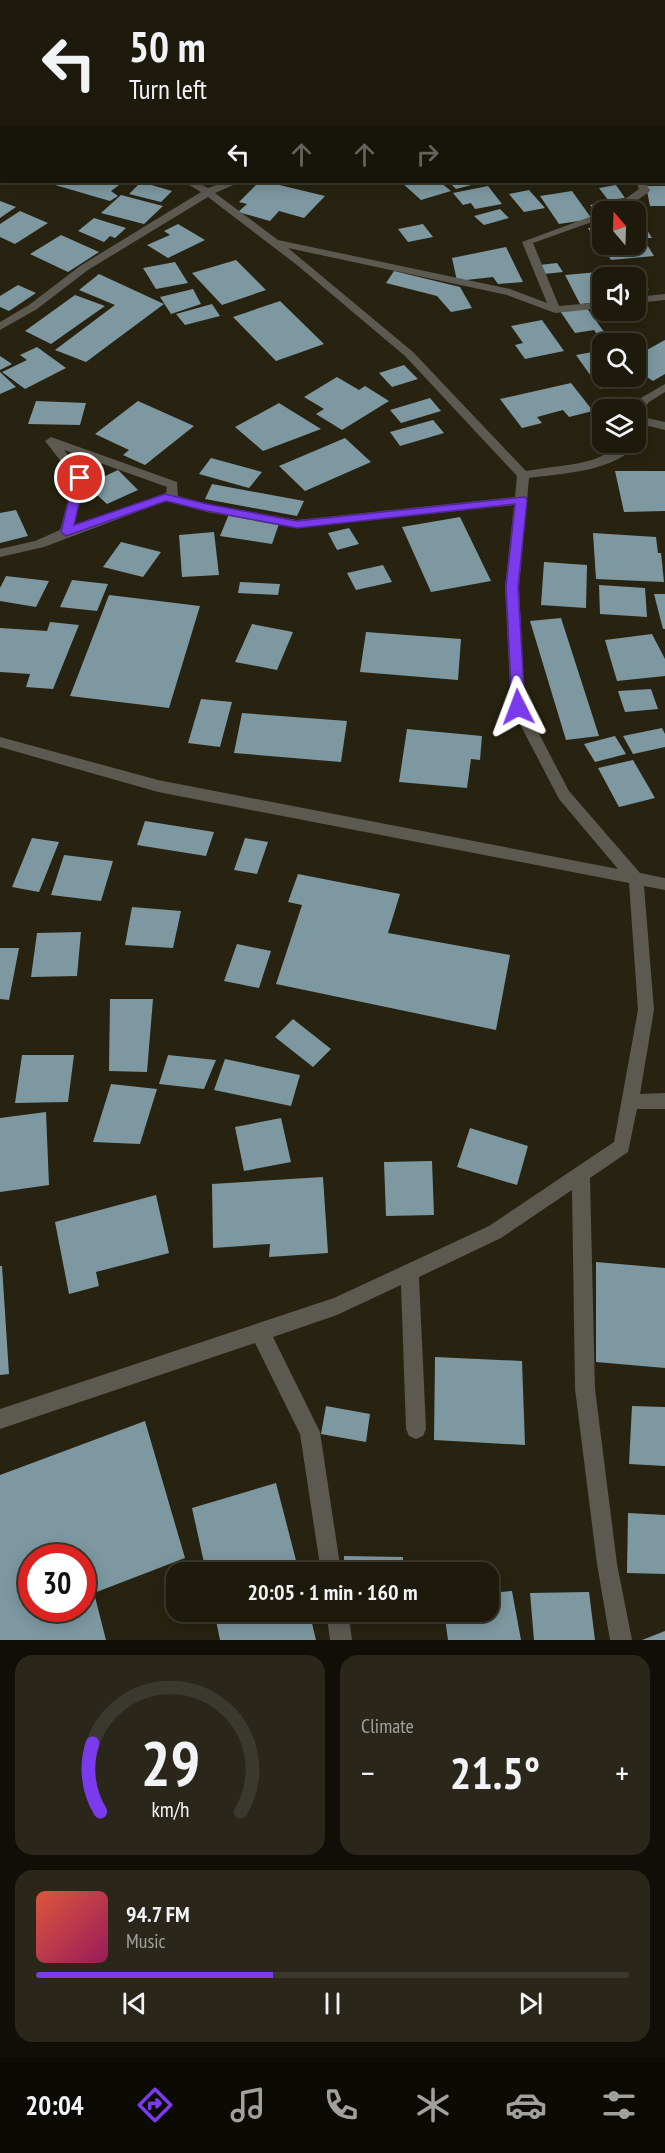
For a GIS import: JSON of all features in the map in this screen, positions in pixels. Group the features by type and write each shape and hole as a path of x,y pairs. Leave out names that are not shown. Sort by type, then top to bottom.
{"street":[{"path":"191,183 208,192 273,242 409,354 524,475"},
{"path":"0,327 33,307 84,268 208,192 230,183"},
{"path":"628,201 645,190 640,183"},
{"path":"555,310 527,242 592,219"},
{"path":"273,242 510,292 555,310 592,305"},
{"path":"646,299 665,297"},
{"path":"646,399 665,387"},
{"path":"646,421 665,426"},
{"path":"66,532 80,478 51,441 173,485 171,499"},
{"path":"524,475 578,466 623,453"},
{"path":"0,1419 337,1306 495,1232 622,1146 646,1010 636,879 564,795 518,707 512,587 524,475"},
{"path":"0,553 39,544 66,532 165,497 297,524 521,500"},
{"path":"0,742 158,786 665,884"},
{"path":"630,1102 665,1101"},
{"path":"581,1174 585,1389 607,1564 621,1640"},
{"path":"410,1272 416,1429"},
{"path":"260,1332 310,1432 330,1562"},
{"path":"339,1622 341,1640"}],"building":[{"path":"58,183 122,183 111,191 118,196 110,201 55,185"},
{"path":"140,183 172,191 161,202 129,194"},
{"path":"258,183 271,183 325,196 304,218 279,211 270,221 238,212 247,204 239,202"},
{"path":"402,183 441,183 451,191 421,200"},
{"path":"450,183 479,183 456,189"},
{"path":"616,185 625,198 608,200 599,188"},
{"path":"488,186 502,204 475,209 471,203 463,205 453,193"},
{"path":"646,186 665,186 665,206 650,206"},
{"path":"529,190 545,208 524,212 509,194"},
{"path":"572,191 592,219 559,224 540,196"},
{"path":"121,195 163,206 144,224 101,213"},
{"path":"0,201 16,207 0,218"},
{"path":"500,209 509,218 484,225 474,216"},
{"path":"20,211 48,223 15,244 0,237 0,224"},
{"path":"94,218 126,228 115,238 110,236 104,242 78,231"},
{"path":"178,224 205,240 168,258 147,245 170,235 164,231"},
{"path":"423,224 433,237 408,242 398,229"},
{"path":"646,228 652,238 646,238"},
{"path":"61,235 99,252 68,272 30,254"},
{"path":"646,243 654,256 611,260 608,255 646,255"},
{"path":"506,247 523,282 498,284 493,277 457,281 452,258"},
{"path":"236,260 266,290 222,305 192,273"},
{"path":"175,262 188,283 156,289 143,268"},
{"path":"557,263 563,272 544,274 539,265"},
{"path":"394,271 460,287 472,308 451,312 437,296 386,283"},
{"path":"592,273 592,303 580,304 565,275"},
{"path":"99,274 164,304 86,362 55,350 115,305 79,290"},
{"path":"18,285 36,293 9,311 0,307 0,296"},
{"path":"193,289 201,304 171,314 160,297"},
{"path":"75,295 105,306 51,344 25,331"},
{"path":"280,301 324,344 276,361 233,317"},
{"path":"212,304 220,316 185,325 176,314"},
{"path":"586,307 592,315 592,321 596,321 605,333 596,333 594,330 575,333 560,311"},
{"path":"542,320 564,351 525,359 515,345 523,343 511,326"},
{"path":"665,340 665,374 653,381 646,376 646,350"},
{"path":"37,347 66,368 25,389 2,372 27,360 20,355"},
{"path":"592,352 592,378 576,355"},
{"path":"0,356 12,364 0,370"},
{"path":"404,365 418,379 392,387 379,373"},
{"path":"0,372 16,387 0,394"},
{"path":"337,377 359,390 365,386 389,401 342,430 316,414 324,409 304,397"},
{"path":"571,383 592,411 569,417 563,410 537,417 542,423 522,428 500,399"},
{"path":"430,398 441,411 401,423 390,410"},
{"path":"36,401 86,403 80,425 28,424"},
{"path":"138,401 194,426 145,465 123,455 129,450 95,434"},
{"path":"279,403 321,429 263,451 235,427"},
{"path":"433,420 444,433 400,446 390,432"},
{"path":"345,438 371,462 305,491 279,466"},
{"path":"211,458 262,472 249,488 199,474"},
{"path":"118,470 138,490 107,504 86,485"},
{"path":"615,471 665,471 665,511 624,512"},
{"path":"212,484 304,501 297,516 205,499"},
{"path":"16,510 28,536 0,543 0,513"},
{"path":"229,514 280,521 272,544 220,536"},
{"path":"460,517 491,581 431,592 402,527"},
{"path":"349,528 359,544 337,550 328,533"},
{"path":"214,532 219,575 182,577 179,535"},
{"path":"593,533 656,537 658,553 661,553 664,582 596,579"},
{"path":"121,542 161,552 143,577 103,567"},
{"path":"544,562 587,565 586,608 541,605"},
{"path":"383,565 392,582 356,590 347,573"},
{"path":"6,576 49,581 36,607 0,601 0,588"},
{"path":"72,580 108,584 97,611 60,607"},
{"path":"240,582 280,584 278,595 238,593"},
{"path":"599,585 645,588 647,617 600,614"},
{"path":"654,594 665,594 665,629 663,629"},
{"path":"109,595 200,606 169,708 70,696"},
{"path":"561,618 599,736 566,740 530,621"},
{"path":"50,622 79,625 53,689 26,687 30,674 0,672 0,628 47,631"},
{"path":"252,624 293,632 277,670 235,662"},
{"path":"366,632 461,639 458,680 360,672"},
{"path":"652,634 665,659 665,676 617,681 605,640"},
{"path":"651,689 658,709 625,712 618,691"},
{"path":"201,699 232,702 220,747 188,743"},
{"path":"242,713 347,721 341,762 234,753"},
{"path":"662,728 665,734 665,747 633,754 623,736"},
{"path":"407,729 482,736 480,760 471,759 467,788 399,782"},
{"path":"615,736 626,754 595,762 584,744"},
{"path":"633,760 655,798 619,807 598,768"},
{"path":"145,821 214,832 206,856 137,845"},
{"path":"32,838 59,842 39,892 12,887"},
{"path":"245,838 268,842 257,874 234,870"},
{"path":"64,855 113,861 101,901 51,895"},
{"path":"298,874 400,894 388,933 510,955 496,1030 276,984 302,905 288,902"},
{"path":"132,907 181,911 173,948 125,945"},
{"path":"81,932 77,976 31,977 37,933"},
{"path":"237,944 271,951 259,988 224,981"},
{"path":"0,948 19,948 9,1000 0,999"},
{"path":"110,999 153,999 147,1072 109,1071"},
{"path":"293,1019 331,1049 313,1067 275,1037"},
{"path":"22,1055 74,1055 68,1102 15,1103"},
{"path":"168,1055 216,1060 204,1089 159,1084"},
{"path":"225,1059 300,1075 291,1106 214,1090"},
{"path":"111,1084 157,1089 140,1144 93,1142"},
{"path":"46,1112 49,1185 0,1192 0,1118"},
{"path":"281,1118 291,1162 244,1171 235,1127"},
{"path":"470,1128 528,1146 517,1185 457,1167"},
{"path":"432,1161 434,1215 386,1216 384,1162"},
{"path":"323,1177 328,1253 269,1257 270,1244 213,1248 212,1184"},
{"path":"156,1195 169,1253 96,1272 99,1286 69,1294 55,1222"},
{"path":"596,1262 665,1268 665,1368 596,1362"},
{"path":"0,1266 2,1266 9,1374 0,1375"},
{"path":"435,1357 522,1361 525,1445 434,1440"},
{"path":"326,1406 370,1414 366,1442 321,1434"},
{"path":"632,1406 665,1407 665,1466 629,1464"},
{"path":"145,1421 185,1558 166,1562 166,1565 96,1592 96,1544 18,1544 18,1622 96,1622 96,1601 106,1640 0,1640 0,1475"},
{"path":"276,1483 296,1562 204,1562 192,1508"},
{"path":"628,1513 665,1515 665,1574 627,1573"},
{"path":"344,1556 403,1557 403,1562 344,1562"},
{"path":"512,1591 521,1640 448,1640 446,1622 499,1622 499,1592"},
{"path":"589,1592 595,1640 534,1640 530,1593"},
{"path":"216,1622 312,1622 316,1640 220,1640"},
{"path":"665,1631 665,1640 642,1640"}],"route":[{"path":"80,478 66,532 165,497 207,508 297,524 521,500 512,587 518,707"}]}
